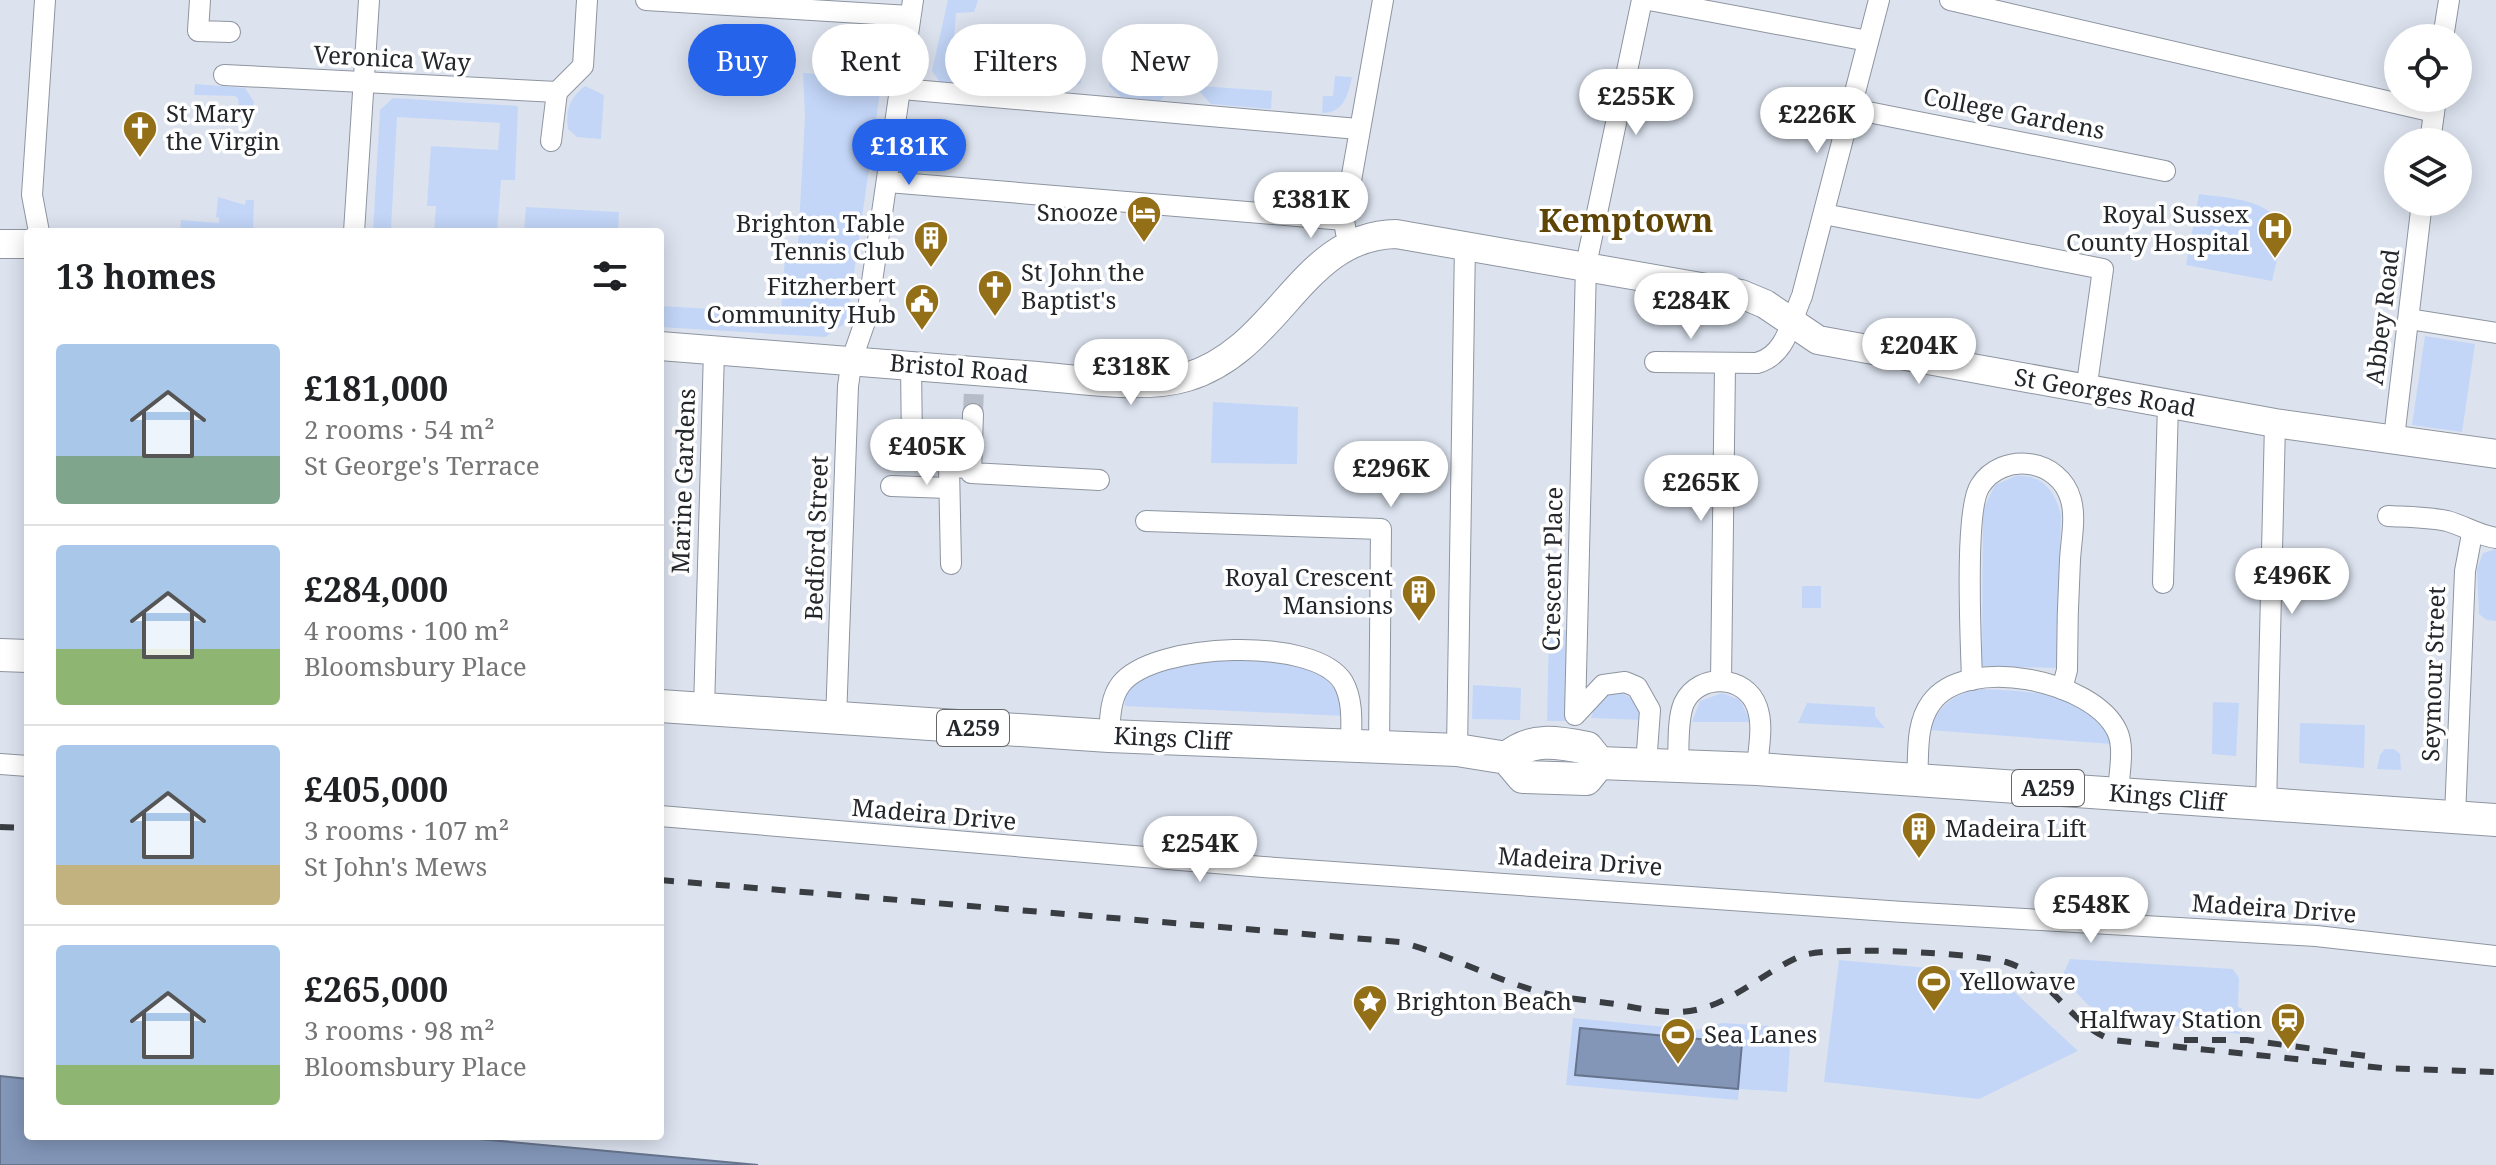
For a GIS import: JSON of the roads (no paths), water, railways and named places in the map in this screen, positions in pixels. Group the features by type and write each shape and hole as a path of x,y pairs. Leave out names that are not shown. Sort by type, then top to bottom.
{"main road":[{"name":"St Georges Road","path":"1347,232 1396,234 1465,243 1741,294 1765,304 1818,340 2275,423 2496,454"},
{"name":"Bristol Road","path":"664,346 911,365 975,379 1144,382 1195,374 1220,363 1253,339 1347,232"},
{"path":"0,244 24,244"},
{"path":"0,655 24,656"},
{"name":"A259","path":"664,706 836,720"},
{"name":"Kings Cliff","path":"836,720 1109,736 1457,750 1507,758 1528,743 1541,743 1587,748 1599,763 1757,769 2118,792 2266,807 2496,820"}],"street":[{"path":"38,228 32,195 45,0"},
{"path":"200,0 198,31 230,32"},
{"path":"354,228 369,0"},
{"path":"551,141 557,92 583,66 587,0"},
{"path":"646,0 911,8"},
{"path":"888,182 1282,216 1347,232 1358,129 1383,0"},
{"path":"1586,265 1642,0"},
{"path":"1649,0 1868,41"},
{"path":"1655,362 1725,365 1767,361 1785,341 1853,109 1879,0"},
{"path":"1950,0 2384,94"},
{"path":"2445,24 2449,0"},
{"name":"Veronica Way","path":"224,75 365,85 557,92"},
{"path":"929,91 1358,129"},
{"name":"Bedford Street","path":"836,720 848,386 852,359 865,328 901,96"},
{"name":"College Gardens","path":"1853,109 2165,171"},
{"path":"1824,214 2103,269 2086,391"},
{"name":"Abbey Road","path":"2394,438 2420,216"},
{"path":"1457,750 1465,243"},
{"name":"Crescent Place","path":"1586,265 1575,715 1603,685 1625,682 1637,687 1650,710 1662,765"},
{"path":"2409,319 2496,333"},
{"name":"Marine Gardens","path":"704,709 714,350"},
{"path":"911,365 912,446"},
{"path":"1721,681 1725,365"},
{"path":"2163,583 2168,404"},
{"path":"973,414 971,473 1099,480"},
{"path":"2266,807 2275,423"},
{"path":"1972,680 1973,503 1990,474 2008,465 2029,463 2047,469 2060,480 2072,510 2067,670 2062,689"},
{"path":"951,564 949,467 972,468"},
{"path":"891,486 949,488"},
{"path":"2388,516 2444,520 2472,534 2496,538"},
{"path":"1146,521 1381,529 1365,748"},
{"name":"Seymour Street","path":"2455,816 2465,571 2472,534"},
{"path":"1109,736 1116,693 1136,670 1170,656 1228,649 1295,658 1334,672 1343,681 1365,748"},
{"path":"1917,781 1924,715 1944,690 1972,680 2018,679 2062,689 2093,704 2118,733 2118,792"},
{"path":"1662,765 1684,704 1696,689 1721,681 1744,689 1757,707 1757,769"},
{"path":"0,764 24,766"},
{"name":"Madeira Drive","path":"664,816 1263,867 1903,912 2316,936 2496,956"}],"tunnel":[{"path":"973,414 974,388"}],"railway":[{"path":"0,827 24,828"},
{"path":"664,880 1400,942 1546,994 1664,1012 1714,1005 1786,963 1816,953 1869,951 1965,956 2006,962 2022,969 2036,978 2083,1023 2112,1040 2383,1068 2496,1072"},
{"path":"2184,1040 2247,1040 2374,1057"}],"place":[{"name":"St Mary the Virgin","path":"140,159"},
{"name":"Snooze","path":"1144,244"},
{"name":"Royal Sussex County Hospital","path":"2275,260"},
{"name":"Brighton Table Tennis Club","path":"931,269"},
{"name":"St John the Baptist's","path":"995,318"},
{"name":"Fitzherbert Community Hub","path":"922,332"},
{"name":"Royal Crescent Mansions","path":"1419,623"},
{"name":"Madeira Lift","path":"1919,860"},
{"name":"Yellowave","path":"1934,1013"},
{"name":"Brighton Beach","path":"1370,1033"},
{"name":"Halfway Station","path":"2288,1051"},
{"name":"Sea Lanes","path":"1678,1066"}],"district":[{"name":"Kemptown","path":"1626,221"}]}
